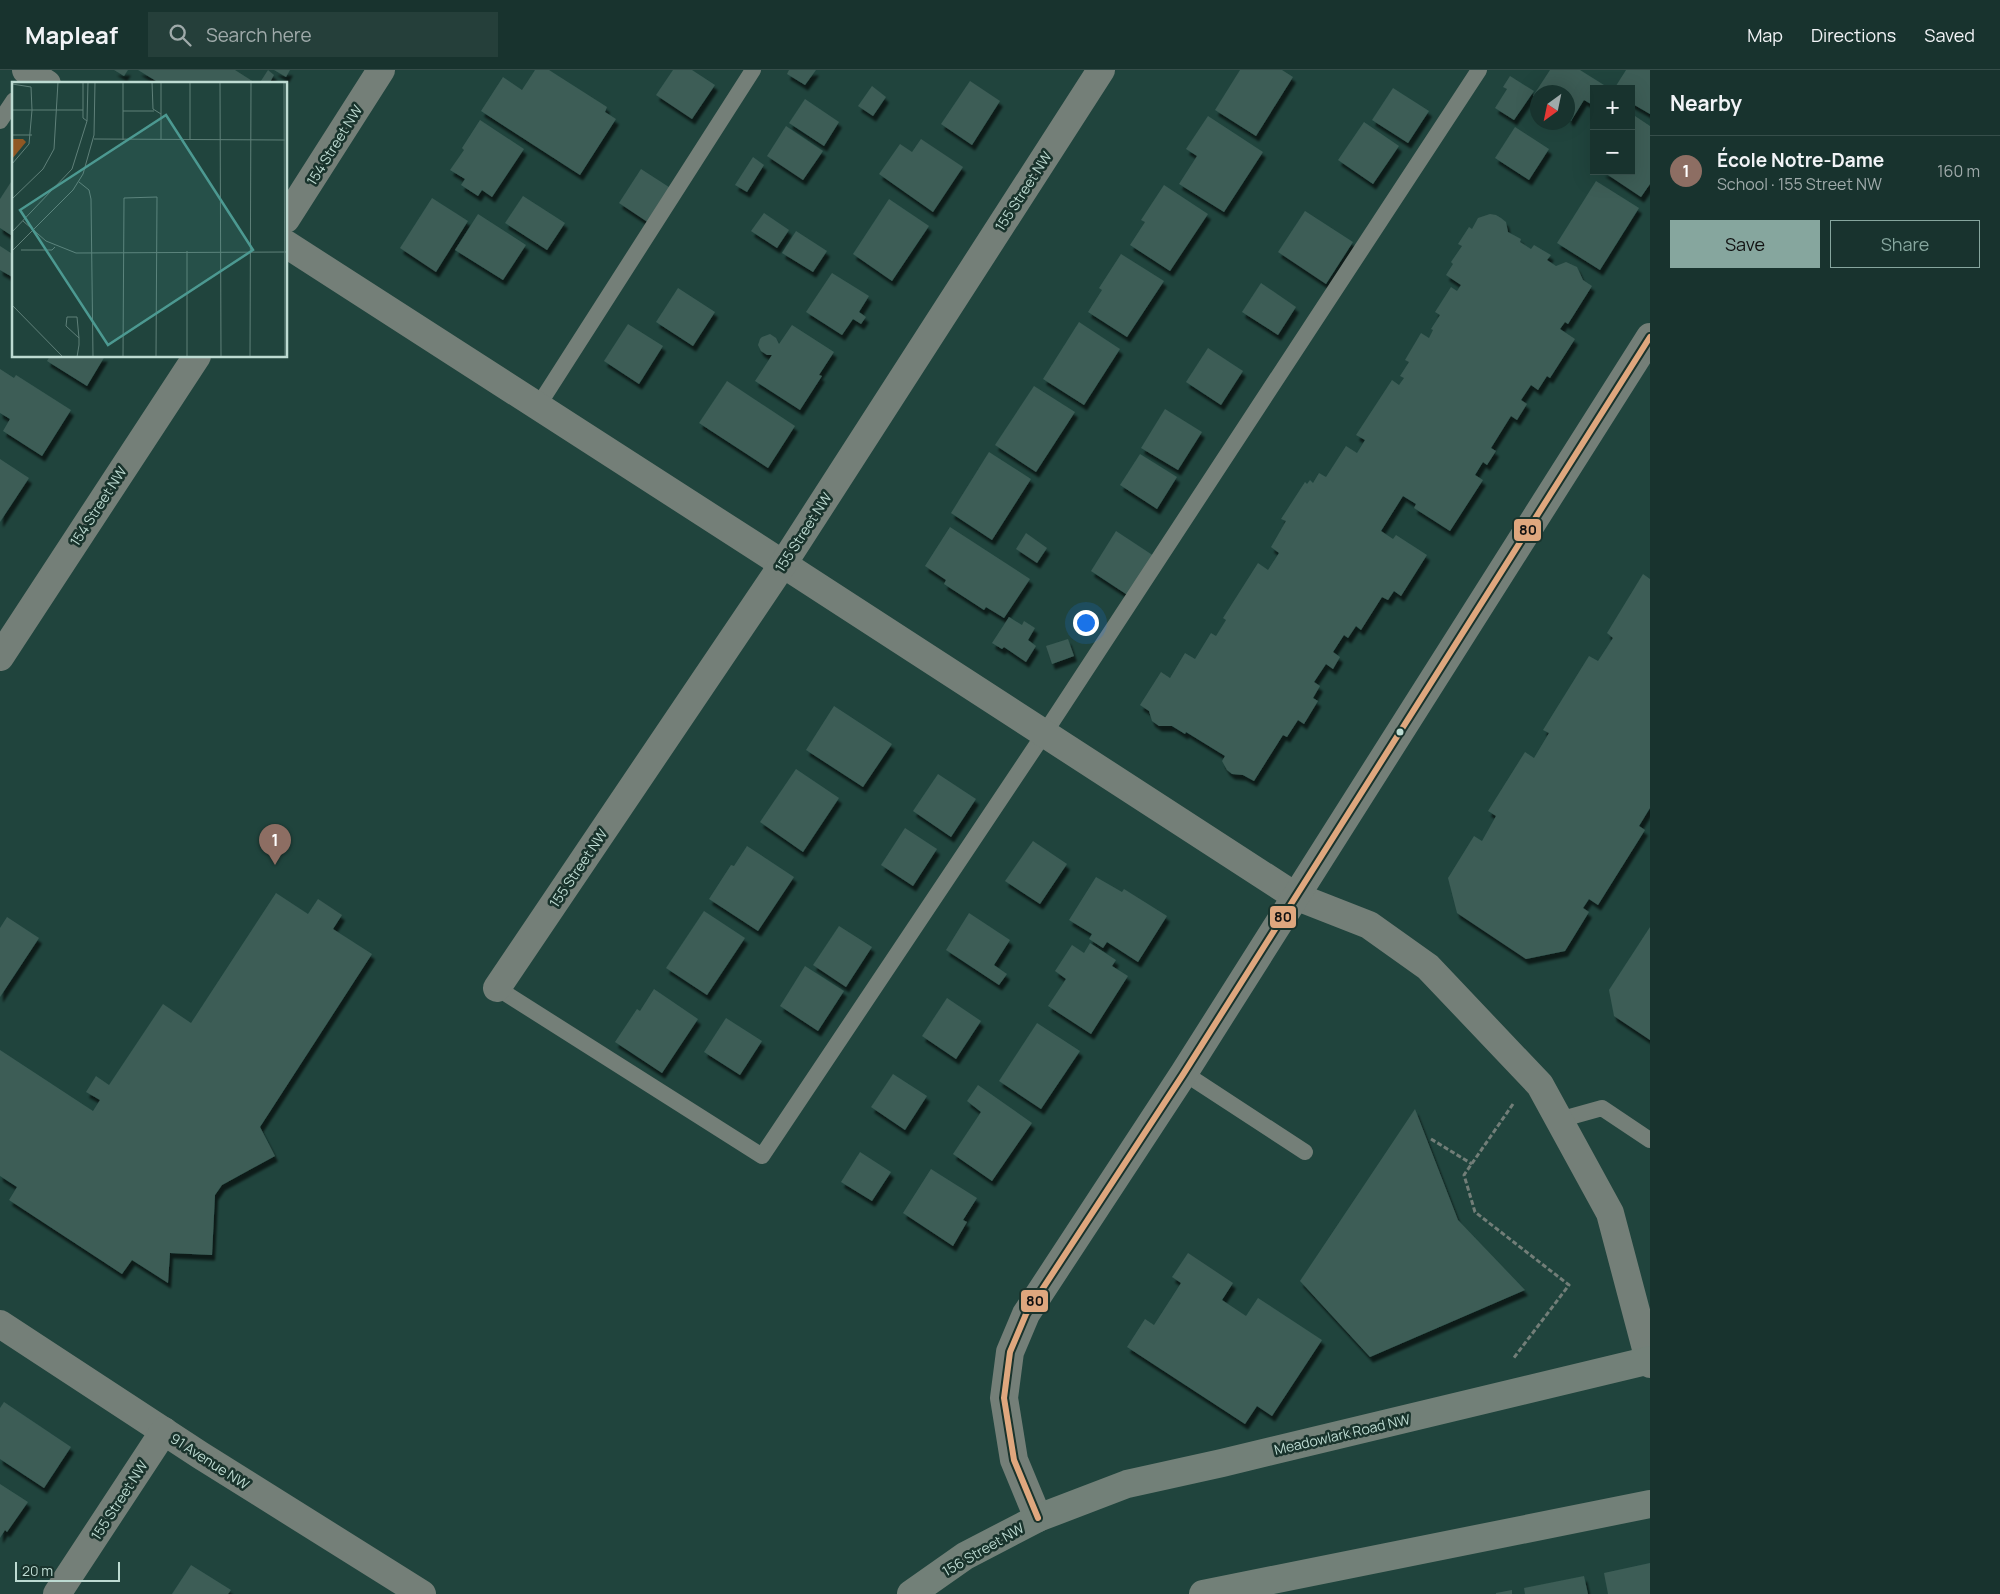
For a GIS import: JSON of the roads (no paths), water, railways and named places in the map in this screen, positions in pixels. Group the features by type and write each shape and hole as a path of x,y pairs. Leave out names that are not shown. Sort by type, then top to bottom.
{"main road":[{"name":"Meadowlark Road NW","path":"1038,1518 1127,1484 1650,1361"},
{"path":"1203,1594 1266,1583 1650,1504"},
{"name":"156 Street NW","path":"911,1594 965,1556 1038,1518"}],"street":[{"name":"154 Street NW","path":"288,216 381,70"},
{"name":"155 Street NW","path":"497,988 783,564 1101,70"},
{"path":"288,245 1295,896 1369,925 1428,967 1540,1085 1610,1213 1650,1361"},
{"name":"156 Street NW","path":"1038,1518 1014,1460 1004,1398 1010,1352 1026,1314 1184,1073 1650,336"},
{"name":"154 Street NW","path":"0,656 196,358"},
{"name":"91 Avenue NW","path":"0,1324 164,1431 422,1594"},
{"name":"155 Street NW","path":"57,1594 164,1431"}],"lane":[{"path":"538,406 753,70"},
{"path":"497,988 762,1156 1044,734 1479,70"},
{"path":"0,121 12,103"},
{"path":"1184,1073 1306,1152"},
{"path":"1559,1120 1602,1108 1650,1140"}],"place":[{"name":"École Notre-Dame","path":"275,865"}]}
